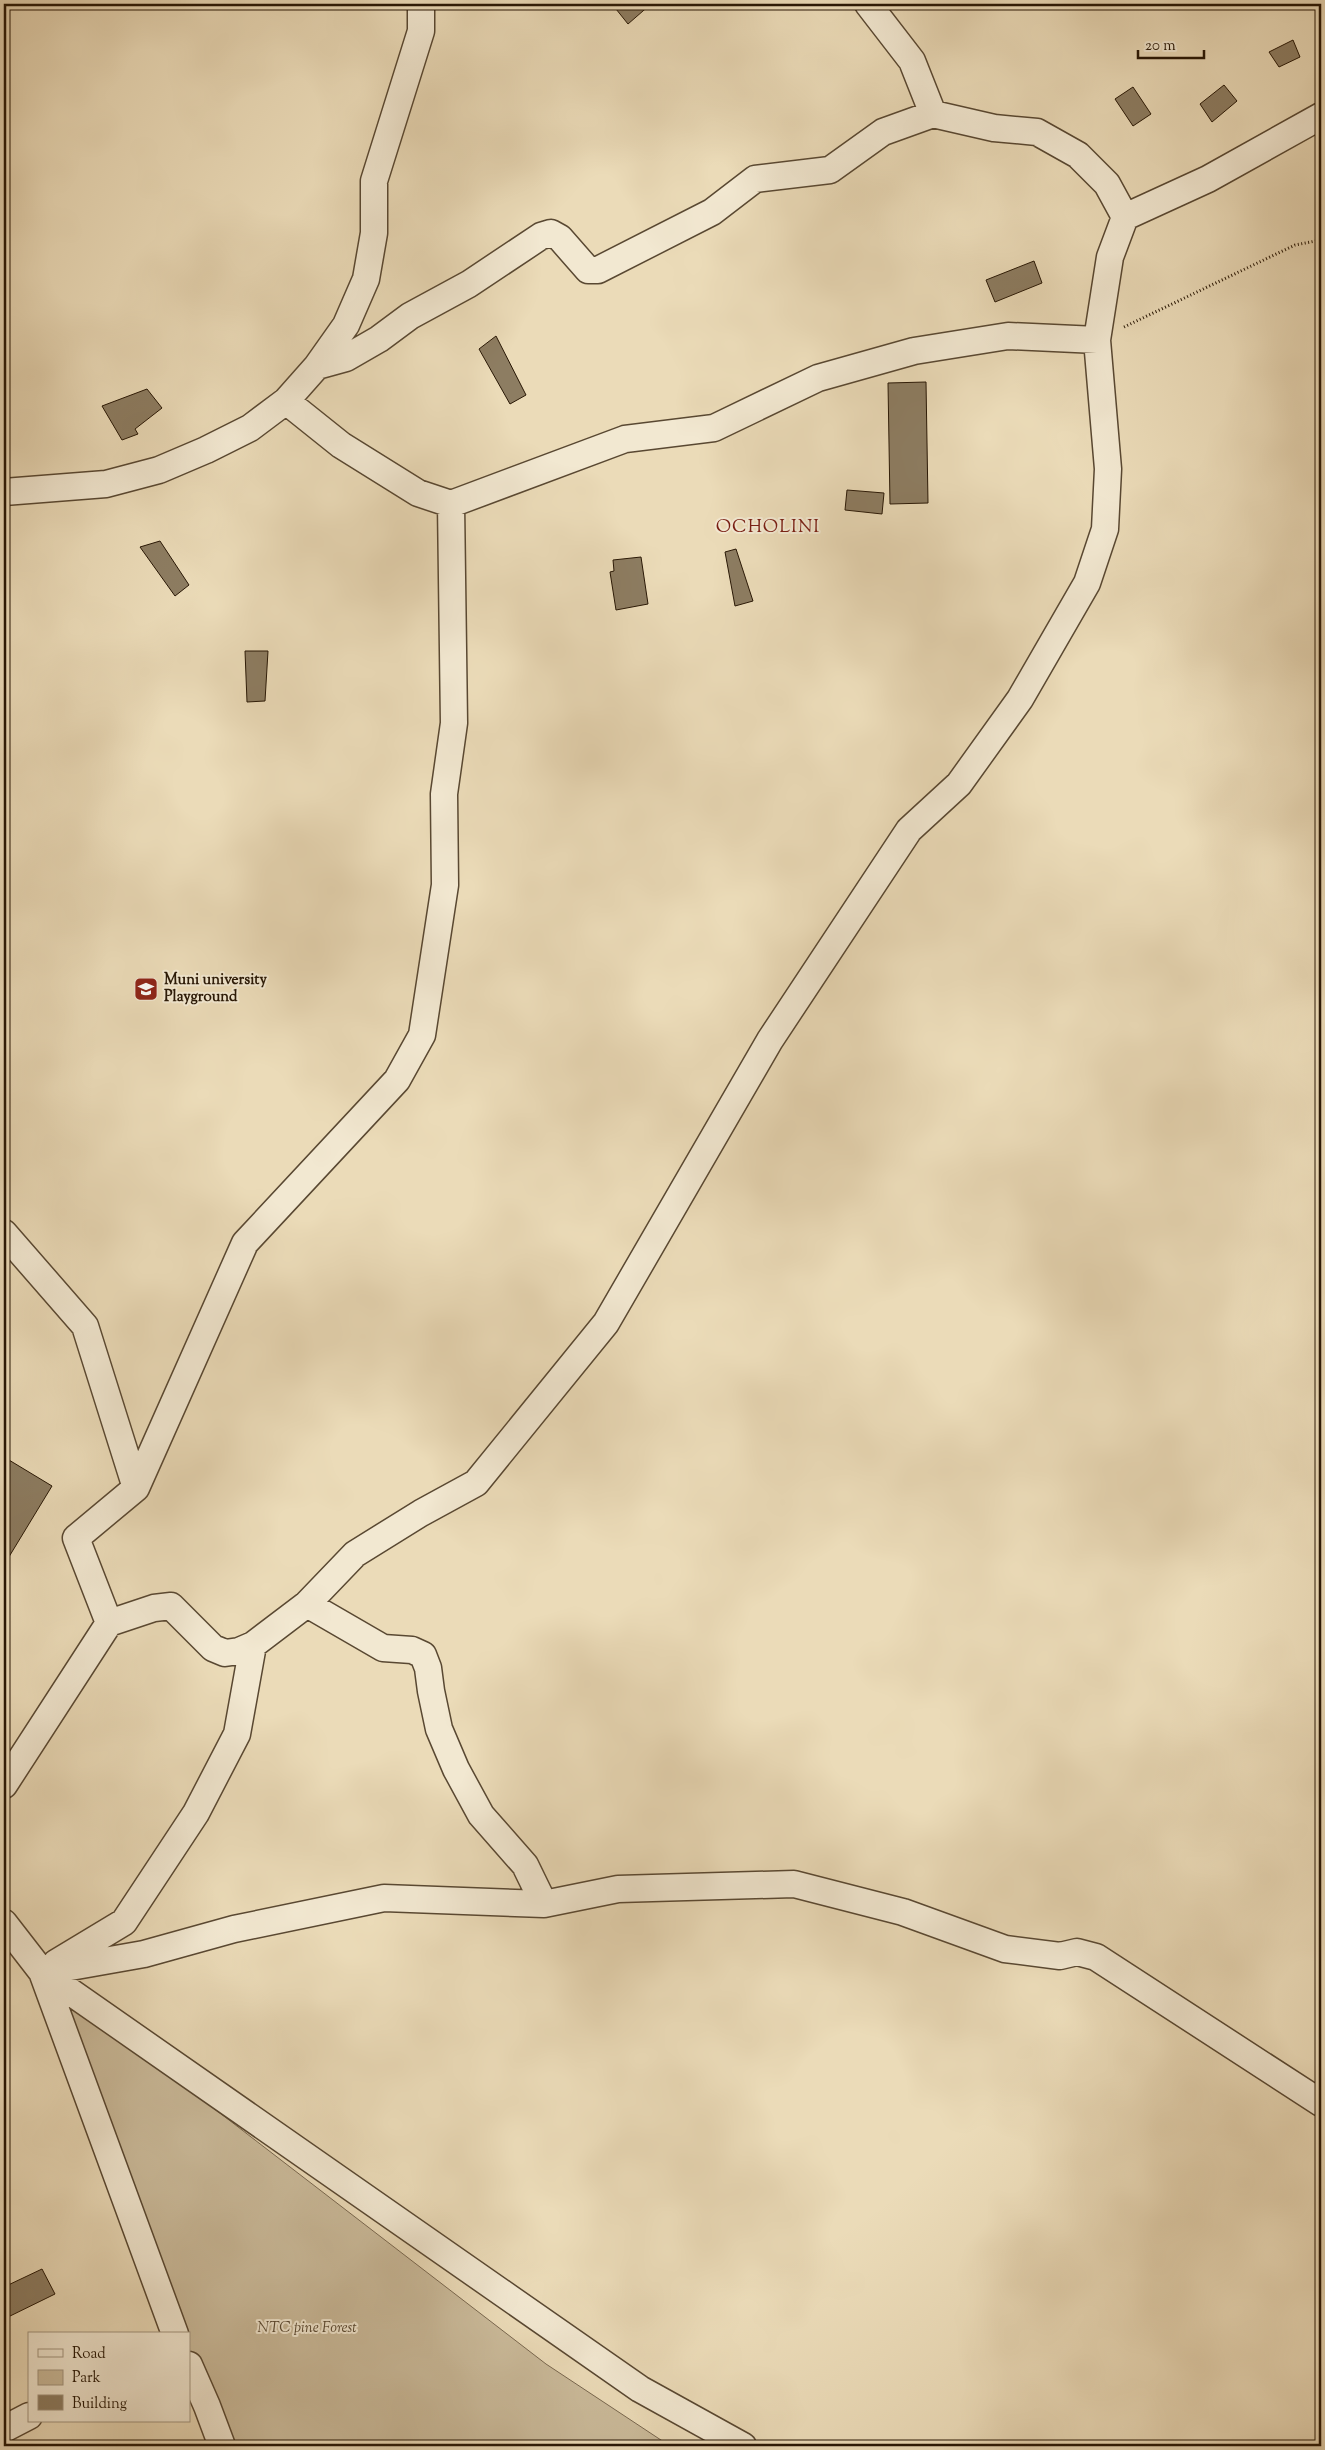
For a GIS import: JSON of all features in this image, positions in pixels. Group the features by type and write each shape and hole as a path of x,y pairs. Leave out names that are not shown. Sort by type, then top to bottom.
{"street":[{"path":"4,492 106,484 159,470 206,450 250,428 286,401 317,366 346,325 366,279 374,233 374,181 421,31 422,4"},
{"path":"868,4 912,61 934,114"},
{"path":"317,366 346,358 379,339 410,316 469,284 541,236 551,233 560,238 588,270 598,270 712,212 755,179 830,170 883,132 934,114 994,128 1037,132 1078,155 1107,184 1124,217"},
{"path":"4,1785 109,1623 154,1608 171,1606 213,1648 225,1653 239,1651 253,1645 307,1604 355,1554 421,1513 476,1483 606,1323 770,1040 909,830 958,784 1020,699 1087,584 1105,529 1108,469 1097,340 1110,257 1124,217 1208,179 1321,116"},
{"path":"286,401 341,445 418,493 451,504 626,439 714,428 818,378 914,351 1008,336 1097,340"},
{"path":"109,1623 76,1538 136,1488 245,1243 397,1080 422,1035 445,885 444,794 454,723 451,504"},
{"path":"4,1233 85,1326 136,1488"},
{"path":"307,1604 383,1648 412,1650 422,1655 428,1668 439,1729 456,1769 481,1815 525,1865 544,1904"},
{"path":"42,1972 124,1922 196,1813 236,1734 253,1645"},
{"path":"42,1972 144,1954 234,1929 384,1898 544,1904 618,1888 794,1884 903,1912 1005,1949 1060,1956 1077,1952 1096,1957 1321,2103"},
{"path":"4,1923 42,1972 640,2389 743,2446"},
{"path":"42,1972 174,2332"},
{"path":"190,2367 208,2406 222,2446"}],"path":[{"path":"1097,340 1296,245 1321,240"}],"green space":[{"name":"NTC pine Forest","path":"51,1983 546,2364 670,2446 228,2446 190,2352 190,2332 181,2332"}],"building":[{"path":"612,4 651,4 628,24"},
{"path":"1293,40 1300,57 1279,67 1269,52"},
{"path":"1224,85 1237,101 1212,122 1200,104"},
{"path":"1133,87 1151,114 1133,126 1115,99"},
{"path":"1034,261 1042,283 995,302 986,280"},
{"path":"496,336 526,395 510,404 479,349"},
{"path":"926,382 928,503 890,504 888,383"},
{"path":"147,389 162,408 135,429 138,434 122,440 102,406"},
{"path":"847,490 884,493 882,514 845,510"},
{"path":"160,541 189,585 175,596 140,547"},
{"path":"736,549 753,601 735,606 725,552"},
{"path":"641,557 648,604 616,610 610,572 614,571 613,560"},
{"path":"245,651 268,651 265,701 247,702"},
{"path":"4,1457 52,1486 4,1565"},
{"path":"42,2269 55,2294 4,2319 4,2287"}],"place":[{"name":"Muni university Playground","path":"146,989"}],"district":[{"name":"OCHOLINI","path":"768,528"}]}
